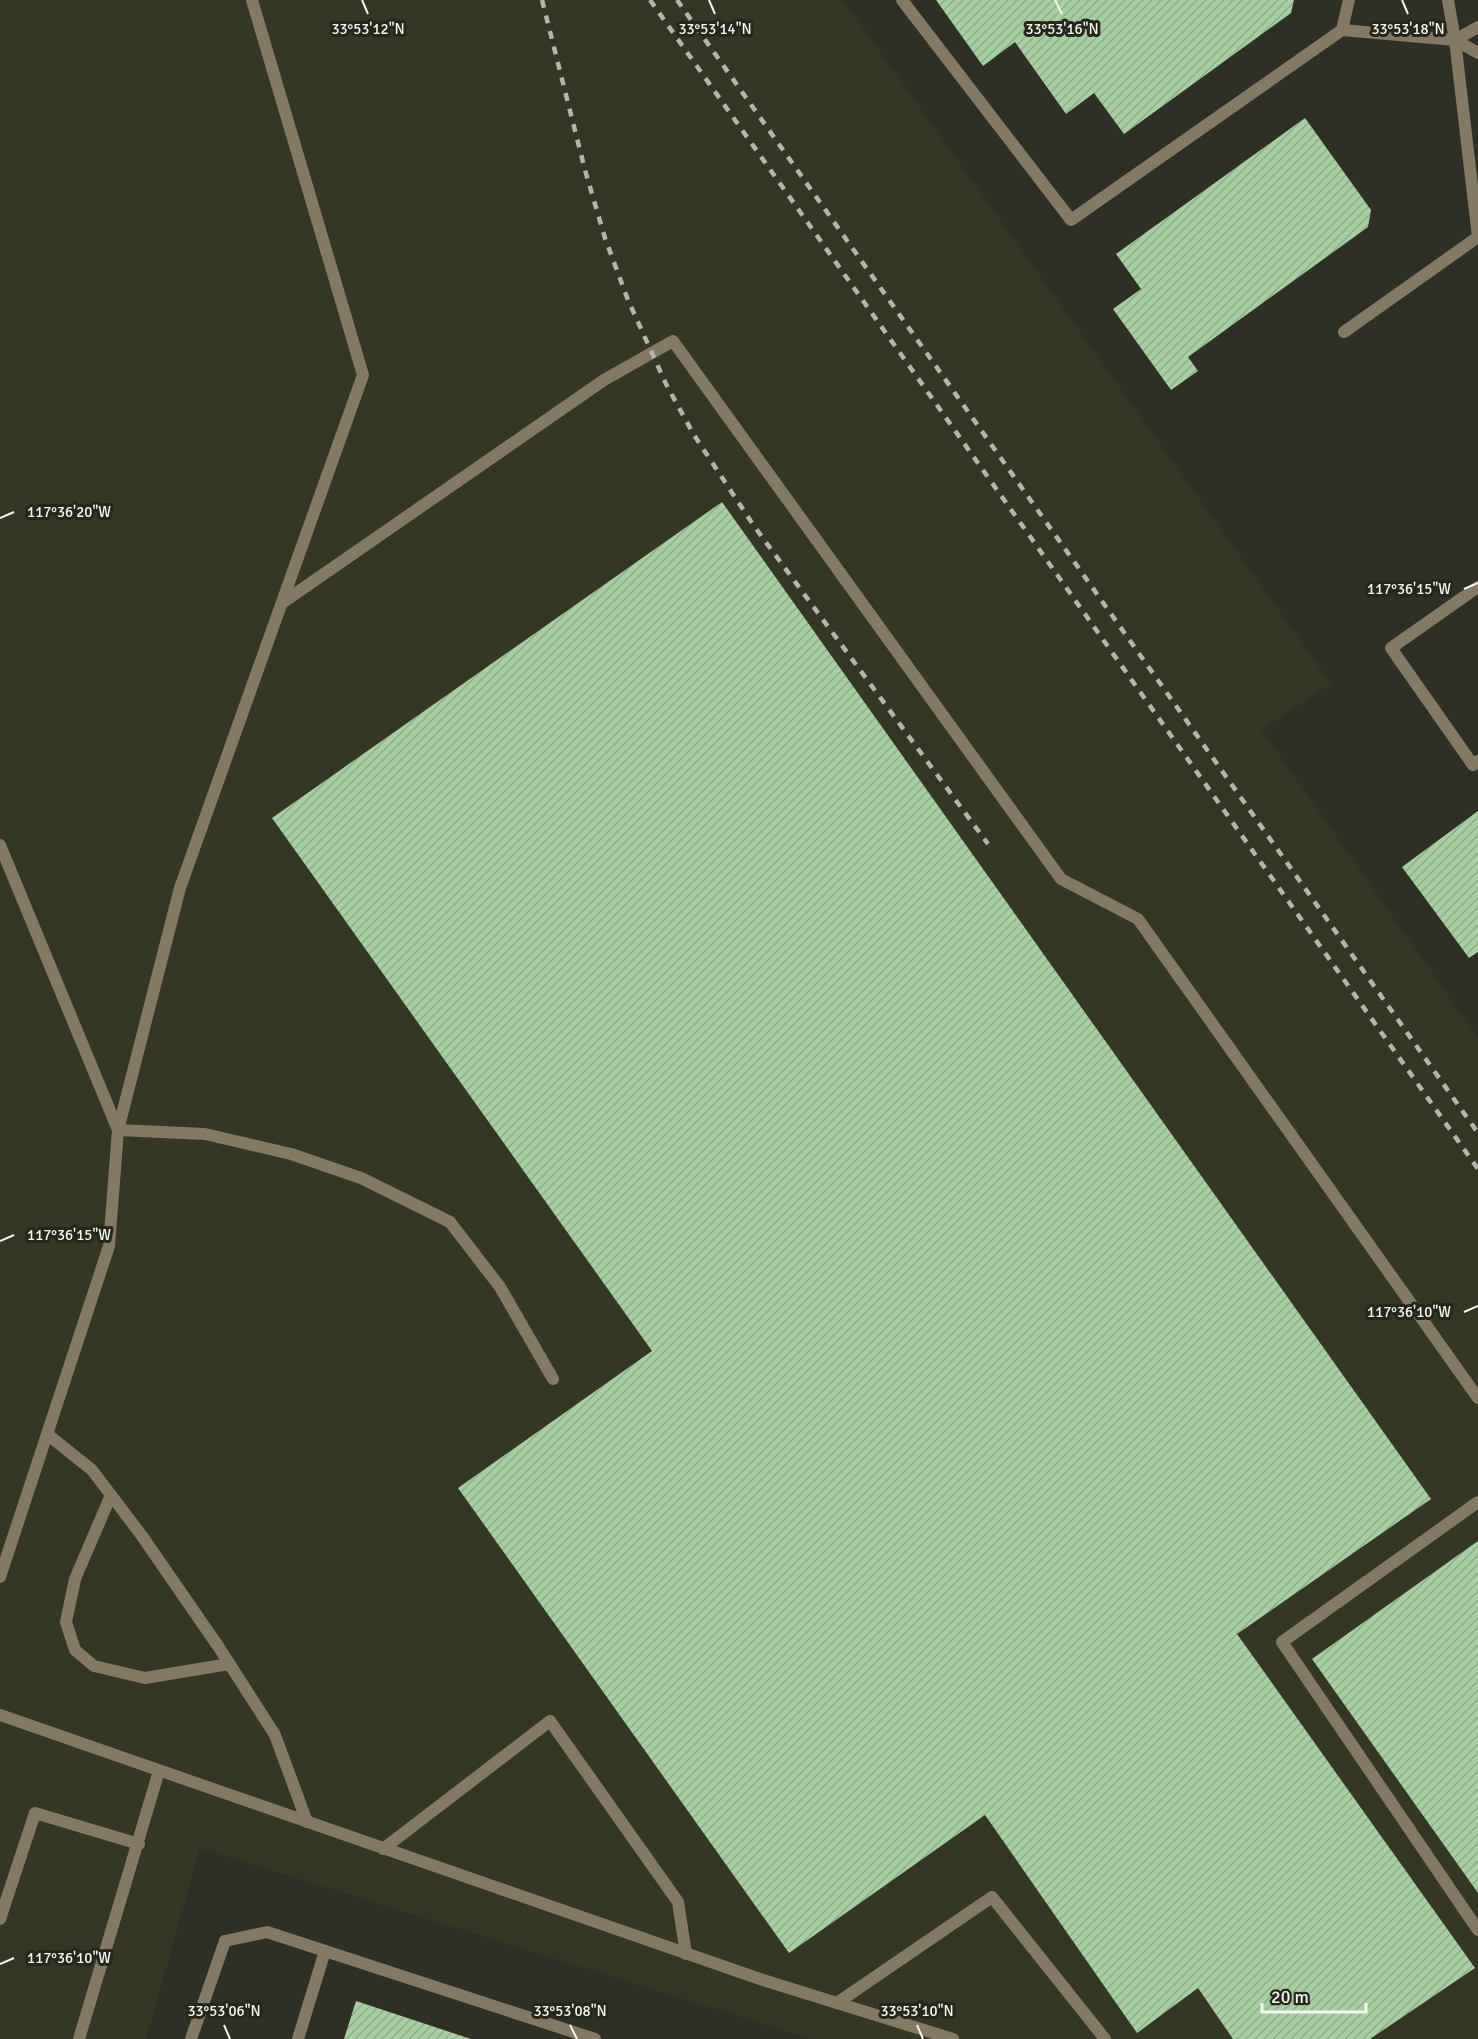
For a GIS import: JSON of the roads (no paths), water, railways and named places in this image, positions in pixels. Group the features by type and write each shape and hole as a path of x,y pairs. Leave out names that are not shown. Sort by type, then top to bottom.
{"street":[{"path":"0,1577 109,1246 118,1130 180,888 363,375 252,0"},
{"path":"902,0 1071,220 1342,30 1455,40 1478,53"},
{"path":"1342,30 1349,0"},
{"path":"1344,332 1478,237 1455,40 1448,0"},
{"path":"1455,40 1478,27"},
{"path":"282,603 604,380 673,341 1061,879 1138,919 1478,1398"},
{"path":"1478,587 1391,648 1473,765 1478,762"},
{"path":"0,845 118,1130"},
{"path":"118,1130 205,1134 291,1154 360,1178 450,1222 500,1287 553,1379"},
{"path":"47,1434 92,1470 142,1536 229,1664 275,1735 307,1822"},
{"path":"111,1495 75,1579 66,1622 75,1650 94,1666 145,1678 229,1664"},
{"path":"1478,1502 1282,1642 1478,1930"},
{"path":"0,1715 686,1954 953,2039"},
{"path":"383,1849 550,1721 678,1902 686,1954"},
{"path":"79,2039 159,1771"},
{"path":"0,1919 35,1813 139,1844"},
{"path":"837,2003 992,1897 1105,2039"},
{"path":"191,2039 225,1941 267,1932 595,2039"},
{"path":"298,2039 326,1951"}],"railway":[{"path":"542,0 585,170 605,238 628,300 666,384 694,435 754,526 988,844"},
{"path":"650,0 1478,1169"},
{"path":"677,0 1478,1133"}]}
